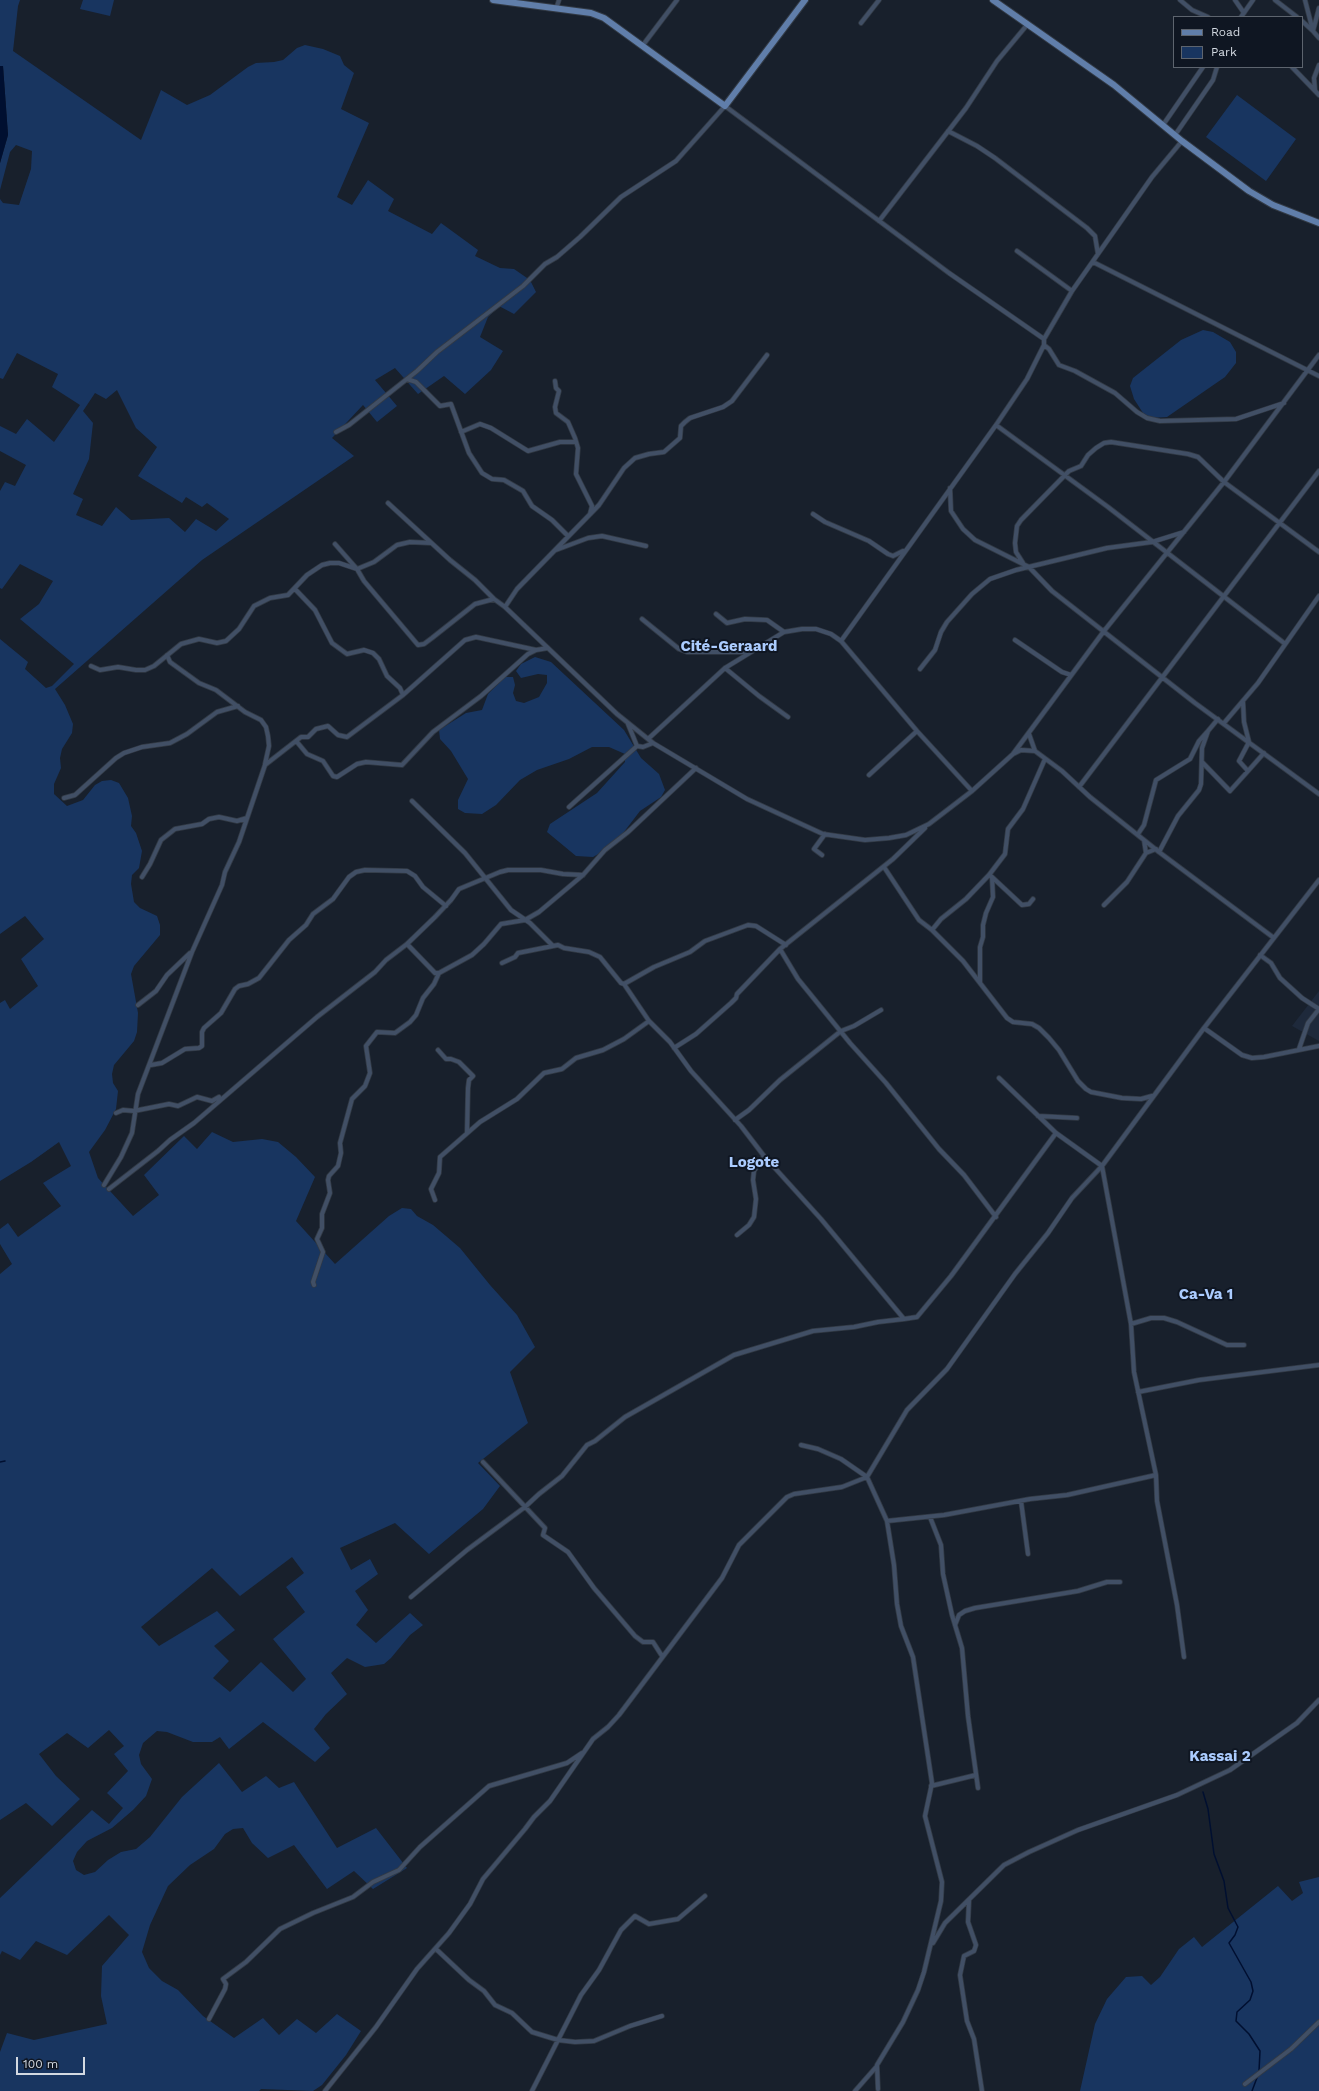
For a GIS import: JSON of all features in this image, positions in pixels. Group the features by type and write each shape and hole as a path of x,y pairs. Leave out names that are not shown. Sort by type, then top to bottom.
{"main road":[{"path":"493,0 556,10 591,13 604,18 725,106 805,0"},
{"path":"993,0 1114,85 1182,141 1249,191 1273,205 1319,223"}],"street":[{"path":"556,10 559,0"},
{"path":"643,45 677,0"},
{"path":"861,23 879,0"},
{"path":"1180,0 1192,10 1206,16"},
{"path":"1235,0 1242,15 1253,0"},
{"path":"1275,0 1296,16"},
{"path":"1305,0 1313,31"},
{"path":"1313,31 1319,8"},
{"path":"1303,22 1319,38"},
{"path":"879,221 966,108 997,61 1027,25"},
{"path":"1316,90 1314,78 1319,65"},
{"path":"1163,125 1202,68"},
{"path":"1175,135 1213,80 1217,68"},
{"path":"1293,68 1316,90 1319,95"},
{"path":"336,432 349,425 437,352 523,286 545,264 557,257 620,197 676,161 725,106 879,221 1044,339"},
{"path":"948,131 977,146 995,158 1087,228 1095,236 1098,254"},
{"path":"841,641 904,551 996,425 1027,379 1044,345 1044,339 1072,291 1152,177 1182,141"},
{"path":"1017,251 1072,291"},
{"path":"1092,262 1308,369 1319,376"},
{"path":"1044,345 1049,349 1059,366 1075,371 1115,393 1137,412 1147,418 1160,421 1236,419 1285,402"},
{"path":"505,607 517,589 599,505 624,468 635,458 664,452 680,438 681,426 690,418 723,407 732,401 767,354"},
{"path":"674,1048 696,1034 736,998 737,994 780,949 884,867 929,824 972,791 1013,754 1104,631 1224,482 1319,355"},
{"path":"406,379 416,382 440,406 450,404 473,460 482,473 492,479 504,480 523,492 532,506 552,520 568,536"},
{"path":"554,381 556,388 559,391 555,407 556,412 568,422 578,448 576,474 592,506 590,514"},
{"path":"461,432 480,424 491,428 528,451 560,442 576,442"},
{"path":"996,425 1065,475 1284,643"},
{"path":"1024,564 1016,552 1015,543 1017,526 1026,514 1069,471 1081,466 1088,455 1096,448 1104,443 1111,442 1188,454 1204,461 1224,482 1319,552"},
{"path":"1079,786 1319,471"},
{"path":"950,488 950,507 963,529 983,545 1029,567 1052,591 1218,719 1319,794"},
{"path":"388,503 431,543 505,607 648,740 747,799 825,834 865,840 906,835 929,824"},
{"path":"814,514 824,522 869,541 888,554 894,556 904,551"},
{"path":"920,669 935,650 941,632 947,622 972,594 990,579 1029,567 1106,548 1152,542 1184,532"},
{"path":"556,550 588,538 602,536 646,546"},
{"path":"91,666 100,670 118,667 145,670 154,666 181,644 199,639 217,643 226,641 239,629 254,606 270,598 288,595 307,575 322,565 339,563 357,569 374,562 397,545 410,542 431,543"},
{"path":"335,544 418,645 424,644 475,604 494,599"},
{"path":"295,589 315,610 332,643 347,654 364,650 373,652 379,659 387,676 400,688 403,695"},
{"path":"1224,723 1258,683 1284,643 1319,596"},
{"path":"716,614 727,623 745,619 767,620 784,632"},
{"path":"642,619 679,649 687,652 750,652"},
{"path":"648,740 726,668 750,652 784,632 802,628 816,629 832,634 841,641 917,731 972,791"},
{"path":"265,765 286,748 297,742 301,737 308,737 316,729 328,726 338,735 347,737 403,695 465,640 476,637 536,650"},
{"path":"1015,640 1062,672 1071,675"},
{"path":"297,742 307,754 323,760 333,776 337,777 357,764 366,762 402,765 433,732 481,696 528,654 536,650 548,648"},
{"path":"104,1184 122,1157 132,1133 135,1117 134,1110 138,1094 151,1065 192,952 222,885 225,872 239,842 265,765 269,746 266,727 261,720 216,690 199,683 170,662 167,655"},
{"path":"726,668 759,696 788,717"},
{"path":"1243,702 1244,722 1250,742 1239,760 1248,771"},
{"path":"64,798 75,795 116,758 124,753 142,747 170,743 187,734 217,712 238,706"},
{"path":"1138,834 1144,825 1150,808 1156,780 1190,759 1199,741 1218,719"},
{"path":"628,723 637,746"},
{"path":"869,775 917,731"},
{"path":"1146,853 1157,851 1178,816 1199,790 1202,748 1208,731"},
{"path":"1029,734 1035,752"},
{"path":"637,746 643,747 653,743"},
{"path":"569,806 637,746"},
{"path":"1013,754 1021,750 1035,752 1045,759 1157,851 1274,938"},
{"path":"1202,762 1230,791 1264,753"},
{"path":"932,930 941,919 966,899 990,876 1005,854 1008,828 1019,817 1045,759"},
{"path":"314,1285 313,1282 323,1252 317,1240 322,1228 322,1214 330,1193 328,1180 329,1176 338,1166 341,1153 340,1143 352,1099 365,1086 370,1073 366,1046 377,1032 395,1033 410,1022 416,1015 423,998 434,984 439,973 478,950 502,924 525,920 539,912 583,875 605,850 628,832 696,768"},
{"path":"412,801 466,853 511,910 525,920 552,945"},
{"path":"142,877 161,840 175,829 202,824 209,819 219,817 237,821 246,818"},
{"path":"822,855 814,849 825,834"},
{"path":"1104,905 1127,882 1146,853 1144,839"},
{"path":"884,867 919,920 932,930 963,961 1006,1018 1014,1022 1032,1024 1039,1028 1059,1050 1078,1081 1086,1088 1091,1092 1122,1098 1141,1099 1153,1095"},
{"path":"151,1065 162,1063 185,1049 199,1048 202,1046 202,1032 204,1028 221,1013 235,990 239,986 248,984 259,978 289,940 306,925 313,914 333,899 349,877 356,872 365,870 407,871 415,876 423,887 446,906"},
{"path":"109,1189 170,1140 194,1123 221,1098 407,944 446,906 459,889 508,870 541,870 583,875"},
{"path":"990,876 1022,905 1029,904 1033,899"},
{"path":"980,982 980,947 983,937 983,925 986,913 993,897 990,876"},
{"path":"325,2091 376,2027 416,1969 436,1949 470,1904 483,1879 534,1817 550,1801 596,1736 608,1727 619,1715 722,1578 739,1545 766,1520 776,1506 787,1497 794,1494 842,1487 867,1477 908,1410 947,1369 1014,1274 1048,1233 1072,1198 1102,1166 1153,1095 1319,880"},
{"path":"624,984 654,966 690,952 705,941 748,925 756,926 786,944"},
{"path":"407,944 430,969 439,973"},
{"path":"502,963 515,957 518,953 552,945 589,952 600,957 621,983 624,984 649,1021 674,1048 691,1071 735,1120 764,1156 821,1219 904,1319"},
{"path":"780,949 798,978 939,1149 964,1175 996,1217"},
{"path":"138,1005 151,996 167,975 192,952"},
{"path":"1260,955 1271,963 1280,978 1302,998 1319,1009 1308,1023 1299,1050"},
{"path":"735,1120 749,1110 780,1080 841,1031 854,1026 881,1010"},
{"path":"435,1200 431,1189 440,1173 440,1157 480,1122 517,1098 544,1073 562,1069 581,1056 604,1050 624,1039 649,1021"},
{"path":"1204,1028 1242,1055 1252,1058 1319,1046"},
{"path":"438,1050 446,1059 459,1062 473,1076 469,1080 468,1088 467,1133"},
{"path":"999,1078 1056,1133 1102,1166 1131,1324 1138,1392 1156,1475 1157,1501 1177,1605 1184,1657"},
{"path":"116,1113 123,1110 134,1110 169,1104 178,1106 197,1097 212,1101 221,1098"},
{"path":"1038,1116 1077,1118"},
{"path":"411,1597 467,1550 525,1507 562,1476 587,1445 595,1441 625,1416 734,1355 813,1330 854,1327 917,1317 951,1276 996,1217 1056,1133"},
{"path":"737,1235 749,1225 754,1217 756,1199 753,1180 754,1171 764,1156"},
{"path":"1131,1324 1151,1318 1164,1318 1177,1322 1227,1345 1244,1345"},
{"path":"1138,1392 1199,1380 1319,1365"},
{"path":"801,1446 818,1449 841,1459 867,1477 887,1521 894,1565 897,1604 901,1626 913,1657 931,1786 925,1816 942,1882 941,1900 930,1949 924,1972 912,2005 883,2058 855,2091"},
{"path":"483,1462 545,1528 543,1535 568,1552 594,1588 635,1636 643,1642 653,1642 662,1656"},
{"path":"887,1521 930,1517 1097,1489 1128,1480 1156,1475"},
{"path":"1021,1501 1028,1554"},
{"path":"930,1517 942,1545 943,1574 963,1655 968,1716 978,1788"},
{"path":"955,1625 959,1615 965,1611 975,1608 1078,1591 1107,1582 1120,1582"},
{"path":"930,1949 945,1923 969,1902 1004,1865 1078,1830 1177,1795 1230,1770 1297,1723 1319,1700"},
{"path":"209,2019 225,1989 226,1984 223,1979 246,1962 280,1930 313,1913 353,1897 373,1882 399,1870 425,1843 489,1786 567,1763 584,1752"},
{"path":"931,1786 976,1775"},
{"path":"532,2091 580,1995 599,1970 621,1930 635,1916 649,1924 678,1919 705,1896"},
{"path":"969,1902 968,1922 976,1945 974,1952 964,1956 960,1976 967,2022 974,2039 982,2091"},
{"path":"436,1949 469,1980 484,1991 495,2005 512,2013 532,2032 558,2040 575,2042 594,2041 630,2026 662,2016"},
{"path":"1245,2084 1291,2049 1319,2022"},
{"path":"877,2065 878,2089"}],"shaded area":[{"path":"0,66 3,66 8,135 0,163"},
{"path":"1319,991 1319,1041 1292,1026"}],"green space":[{"path":"0,0 20,0 13,51 141,140 161,90 187,105 210,95 248,67 256,63 283,60 297,48 305,45 323,49 340,56 344,65 354,73 341,109 369,123 337,197 352,205 368,180 394,199 388,211 432,234 441,223 478,250 475,256 500,268 514,269 530,280 536,292 514,314 499,306 488,317 480,337 503,351 491,370 465,394 444,376 418,394 395,368 375,380 397,406 377,422 363,405 332,438 354,456 202,560 55,689 65,705 73,724 72,733 62,749 60,758 61,768 54,784 54,794 67,806 83,800 95,785 102,781 111,780 119,783 128,798 132,816 131,826 136,833 142,851 139,868 132,875 131,884 134,902 140,908 157,916 160,925 160,935 134,966 131,974 138,1013 137,1032 134,1041 114,1065 112,1074 113,1083 118,1091 116,1109 105,1130 89,1152 98,1178 133,1216 159,1195 144,1175 184,1136 197,1149 212,1132 233,1142 262,1139 278,1142 296,1157 315,1177 296,1221 335,1264 389,1216 402,1208 411,1209 417,1216 433,1225 460,1248 517,1315 535,1347 510,1372 528,1423 478,1463 500,1486 483,1509 429,1554 395,1523 340,1548 351,1570 370,1559 378,1574 355,1591 368,1610 356,1625 376,1643 410,1613 423,1625 410,1635 391,1658 384,1664 365,1667 347,1658 331,1673 347,1694 326,1714 314,1729 330,1748 315,1762 263,1722 229,1749 220,1737 212,1742 193,1742 167,1732 157,1731 143,1743 139,1755 141,1764 152,1779 146,1796 133,1810 112,1828 87,1841 77,1852 73,1861 76,1870 84,1875 95,1872 108,1860 121,1852 136,1849 150,1837 182,1797 219,1763 242,1792 266,1776 279,1788 294,1782 337,1848 376,1828 407,1868 373,1889 354,1871 327,1889 294,1845 268,1858 252,1843 243,1828 233,1829 225,1834 214,1849 190,1865 168,1886 150,1925 142,1952 149,1968 162,1981 178,1990 203,2016 234,2038 263,2018 279,2035 297,2019 316,2033 337,2014 361,2031 346,2055 322,2085 313,2091 261,2089 259,2091 0,2091 0,2052 7,2033 34,2040 107,2024 101,1996 102,1966 129,1935 109,1915 67,1955 36,1941 20,1960 2,1951 0,1955 0,1898 92,1810 109,1824 123,1808 107,1793 128,1771 114,1754 124,1746 109,1730 88,1748 67,1733 39,1754 56,1776 80,1799 52,1826 26,1803 0,1820 0,1274 12,1264 0,1244 0,1229 8,1223 18,1237 61,1206 43,1183 71,1166 59,1142 31,1162 0,1181 0,1003 5,1000 10,1009 38,986 21,959 44,939 25,916 0,934 0,639 28,662 25,669 46,688 52,686 74,664 20,619 39,604 53,581 20,564 2,589 0,588 0,491 5,482 15,486 26,465 0,451 0,426 16,434 27,419 54,442 80,405 52,387 58,374 17,353 3,379 0,378 0,199 3,203 19,205 31,169 32,151 16,145 10,152 0,190 0,163 8,135 3,66 0,66","holes":["117,390 136,428 157,447 138,476 182,503 186,497 202,507 207,503 229,519 216,531 196,519 185,532 169,518 131,520 116,507 102,526 76,515 83,499 73,494 89,459 93,423 83,411 95,393 106,399","292,1557 304,1573 286,1587 305,1612 273,1639 306,1679 293,1692 261,1662 230,1692 213,1678 229,1661 214,1646 235,1630 217,1611 159,1646 141,1627 212,1568 240,1596"]},
{"path":"83,0 114,0 110,16 80,9"},
{"path":"1237,95 1296,139 1266,181 1206,137"},
{"path":"1203,330 1213,332 1230,342 1236,352 1236,363 1225,377 1167,417 1151,418 1143,413 1134,399 1130,386 1133,378 1181,340"},
{"path":"535,657 551,662 624,730 641,758 659,774 665,790 661,797 640,811 614,845 593,857 576,856 547,832 550,824 597,793 625,762 625,754 609,747 592,747 569,759 537,770 520,780 496,805 482,814 465,813 458,809 458,800 468,779 451,751 440,739 439,730 466,713 482,710 488,694 505,677 513,677 515,685 513,693 516,701 524,703 539,697 547,683 547,675 538,674 521,678 516,671 521,664"},
{"path":"1319,1877 1319,2091 1080,2091 1095,2024 1107,1999 1126,1977 1142,1976 1151,1985 1160,1977 1179,1949 1194,1937 1202,1947 1278,1886 1292,1901 1303,1893 1299,1882"}],"waterway":[{"path":"0,1462 5,1461"},
{"path":"1203,1792 1208,1809 1214,1854 1224,1881 1228,1908 1238,1927 1235,1935 1229,1943 1251,1982 1253,1991 1250,2000 1237,2012 1236,2021 1249,2034 1260,2051 1259,2071"},
{"path":"1252,2091 1258,2075"}],"district":[{"name":"Cité-Geraard","path":"729,647"},
{"name":"Logote","path":"754,1163"},
{"name":"Ca-Va 1","path":"1206,1295"},
{"name":"Kassai 2","path":"1220,1757"}]}
